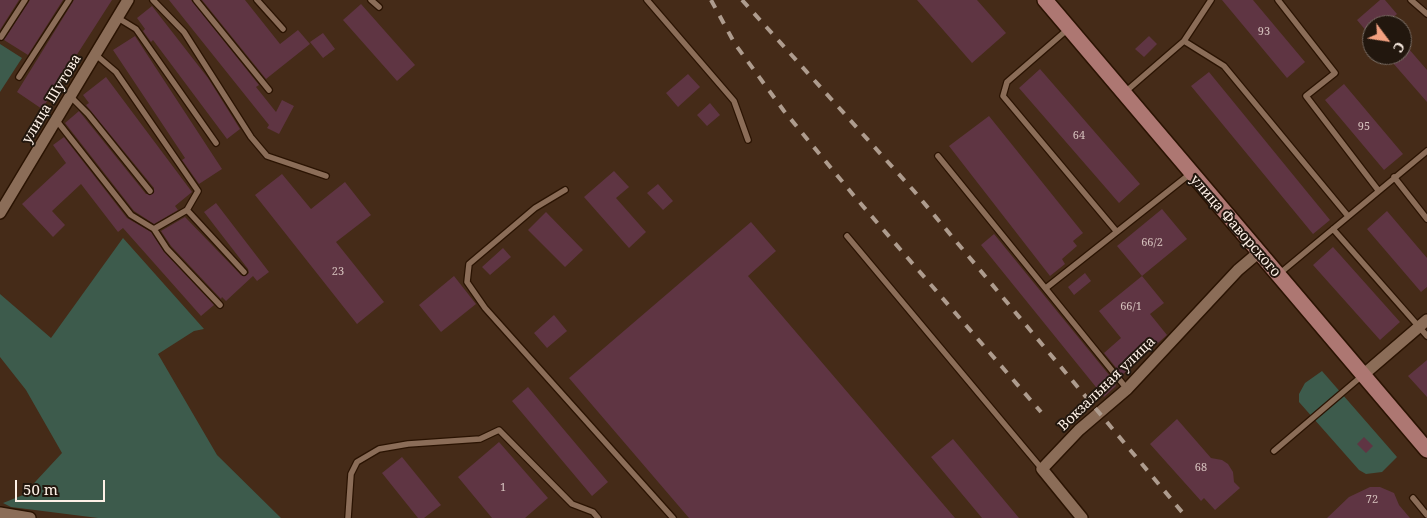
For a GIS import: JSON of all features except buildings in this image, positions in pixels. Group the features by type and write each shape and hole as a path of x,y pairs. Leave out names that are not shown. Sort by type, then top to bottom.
{"street":[{"name":"улица Шутова","path":"0,213 128,0"},
{"name":"улица Фаворского","path":"1045,0 1190,174 1427,450"},
{"name":"Вокзальная улица","path":"1042,469 1079,430 1128,388 1238,270 1258,253"},
{"path":"1363,375 1423,323"},
{"path":"1042,469 1082,518"},
{"path":"0,513 30,518"}],"lane":[{"path":"2,36 26,0"},
{"path":"19,77 68,0"},
{"path":"152,0 184,32 251,137 267,156 326,176"},
{"path":"196,0 270,90"},
{"path":"257,0 283,29"},
{"path":"371,0 379,7"},
{"path":"647,0 734,101 748,140"},
{"path":"1124,94 1184,42 1211,0"},
{"path":"1278,0 1335,73 1306,96 1378,190"},
{"path":"1411,0 1427,14"},
{"path":"118,18 136,29 216,143"},
{"path":"1068,28 1007,82 1003,96 1118,232"},
{"path":"1184,42 1224,66 1348,216"},
{"path":"96,55 116,72 198,191 186,210 154,229"},
{"path":"71,97 88,114 150,191"},
{"path":"57,120 131,215 154,229 167,249 220,305"},
{"path":"1278,275 1300,259 1378,190 1427,151"},
{"path":"938,156 1128,388"},
{"path":"1046,288 1190,174"},
{"path":"1394,177 1427,219"},
{"path":"565,190 535,208 469,264 468,282 485,308 673,518"},
{"path":"186,210 244,272"},
{"path":"1333,229 1423,323 1427,336"},
{"path":"847,236 1042,469"},
{"path":"1274,451 1363,375"},
{"path":"348,518 351,474 357,462 379,449 408,444 480,439 499,430 572,504 593,512 598,518"},
{"path":"1413,498 1427,515"}],"green space":[{"path":"0,44 22,58 0,92"},
{"path":"123,238 204,329 194,331 158,354 217,455 281,518 98,518 11,507 3,503 23,495 62,453 26,390 0,357 0,294 51,338"},
{"path":"1322,371 1397,457 1382,472 1366,474 1359,470 1299,402 1299,394 1305,383"}],"railway":[{"path":"711,0 735,44 784,111 855,197 1041,412"},
{"path":"742,0 914,191 1187,518"}]}
